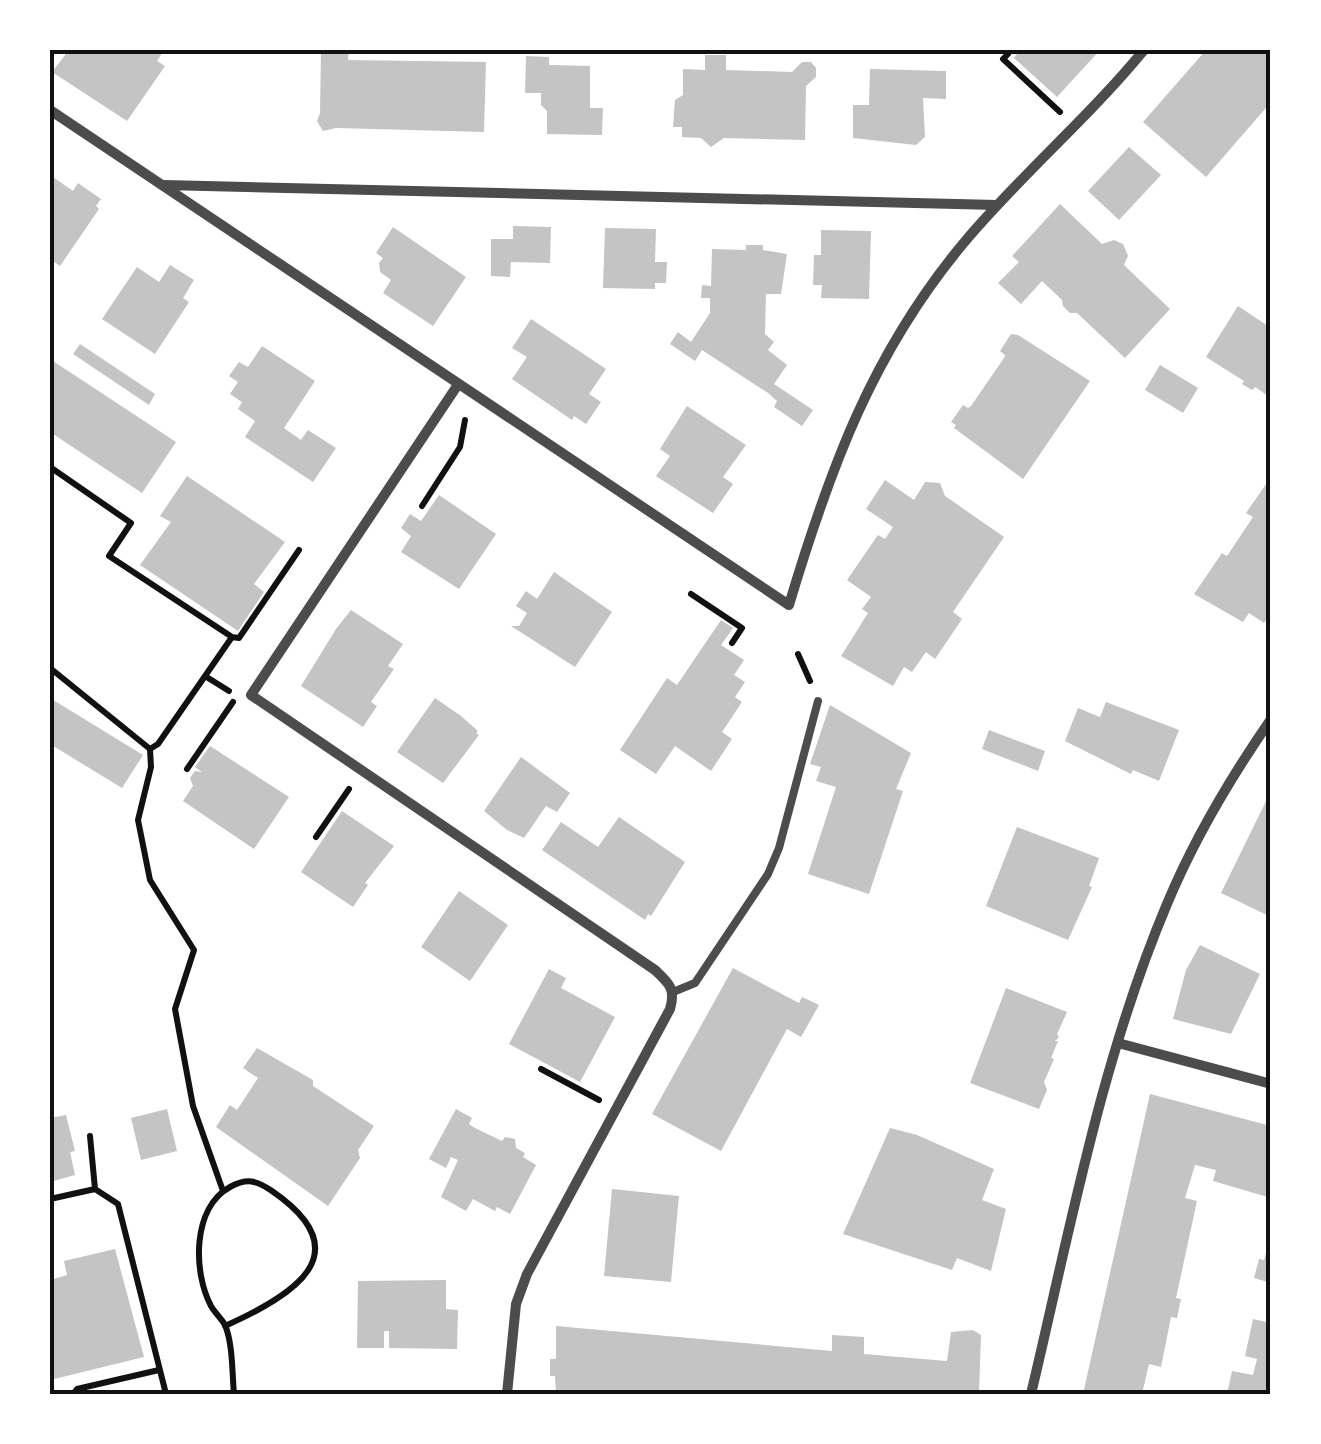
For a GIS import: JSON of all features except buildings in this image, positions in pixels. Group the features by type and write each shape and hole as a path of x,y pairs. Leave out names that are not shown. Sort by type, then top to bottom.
{"street":[{"path":"50,110 789,605 823,492 859,404 912,311 997,204 1112,88 1144,50"},
{"path":"160,184 997,204"},
{"path":"457,386 250,694 655,970 673,992 670,1009 527,1274 516,1304 508,1394"},
{"path":"1031,1394 1089,1148 1148,954 1184,868 1227,788 1271,719"},
{"path":"1118,1043 1271,1084"}],"lane":[{"path":"673,992 694,982 768,874 779,848 818,700"}],"path":[{"path":"1008,54 1003,59 1062,114"},
{"path":"422,506 460,448 466,414"},
{"path":"50,468 131,523 110,556 232,637 239,638 299,550"},
{"path":"691,594 742,628 732,642"},
{"path":"150,749 158,744 232,637"},
{"path":"798,654 818,700"},
{"path":"50,668 150,749 152,768 138,820 150,880 194,950 175,1009 193,1106 222,1192"},
{"path":"205,676 229,691"},
{"path":"187,769 242,689"},
{"path":"316,837 361,772"},
{"path":"541,1069 600,1100"},
{"path":"90,1136 95,1189"},
{"path":"225,1326 268,1305 306,1277 314,1259 316,1241 307,1221 295,1207 260,1182 243,1180 222,1192 204,1215 200,1240 201,1269 210,1304 225,1326 234,1394"},
{"path":"50,1199 95,1189 118,1204 166,1394"},
{"path":"73,1394 77,1389 159,1370"}]}
